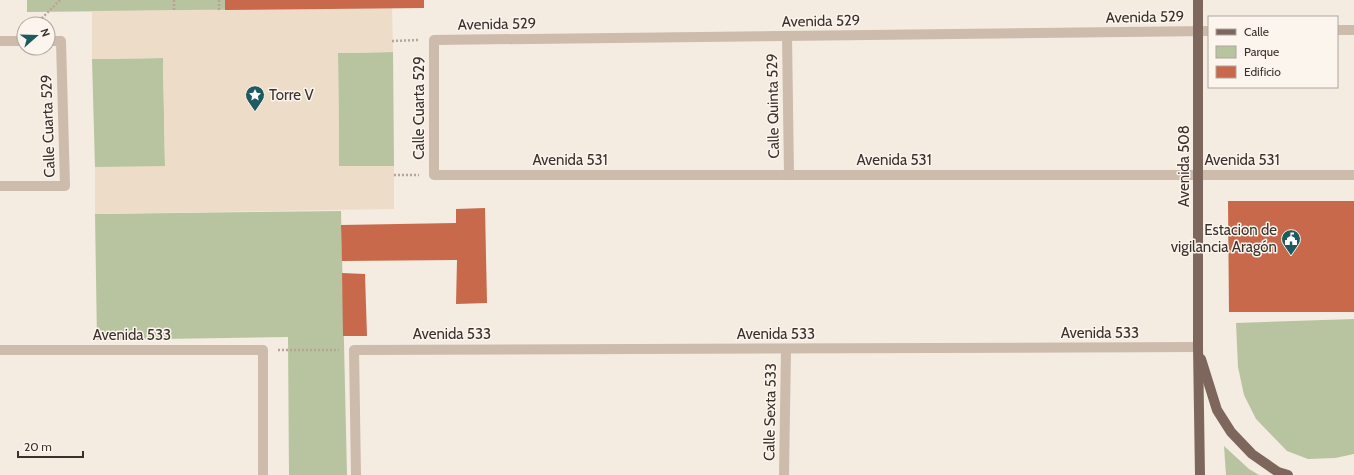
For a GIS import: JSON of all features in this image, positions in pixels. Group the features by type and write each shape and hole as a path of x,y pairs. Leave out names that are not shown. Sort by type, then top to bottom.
{"main road":[{"name":"Avenida 508","path":"1198,0 1198,347 1200,475"},
{"path":"1198,347 1217,410 1231,432 1252,454 1278,472 1288,475"}],"street":[{"path":"1338,30 1354,30"},
{"name":"Avenida 529","path":"434,40 1208,31"},
{"name":"Calle Quinta 529","path":"787,36 789,175"},
{"name":"Calle Cuarta 529","path":"434,40 434,175"},
{"path":"0,41 16,41"},
{"name":"Calle Cuarta 529","path":"0,186 65,186 61,41 56,41"},
{"name":"Avenida 531","path":"434,175 1354,175"},
{"name":"Avenida 533","path":"354,350 1198,347"},
{"name":"Calle Sexta 533","path":"784,475 786,349"},
{"name":"Avenida 533","path":"0,350 263,350"},
{"path":"263,350 263,475"},
{"path":"354,350 356,475"}],"path":[{"path":"44,16 60,0"},
{"path":"219,10 220,0"},
{"path":"173,1 174,10"},
{"path":"392,41 434,40"},
{"path":"394,176 434,175"},
{"path":"263,350 354,350"}],"green space":[{"path":"27,0 225,0 225,10 27,12"},
{"path":"393,52 394,166 339,166 338,53"},
{"path":"163,58 165,167 95,167 92,59"},
{"path":"341,211 347,475 289,475 288,337 97,340 95,214"},
{"path":"1354,319 1354,454 1335,458 1308,459 1287,451 1256,419 1244,395 1238,367 1236,323"},
{"path":"1224,446 1249,469 1259,475 1226,475"}],"shaded area":[{"path":"392,8 393,52 338,53 339,166 394,166 394,209 95,214 95,167 165,166 163,58 92,59 92,11"}],"building":[{"path":"225,0 424,0 424,8 225,10"},
{"name":"Estacion de vigilancia Aragón","path":"1228,201 1354,201 1354,312 1229,312"},
{"path":"485,208 487,303 456,304 457,260 342,261 341,225 456,223 456,209"},
{"path":"342,273 365,274 367,336 343,336"}],"place":[{"name":"Torre V","path":"255,112"},
{"name":"Estacion de vigilancia Aragón","path":"1291,256"}]}
